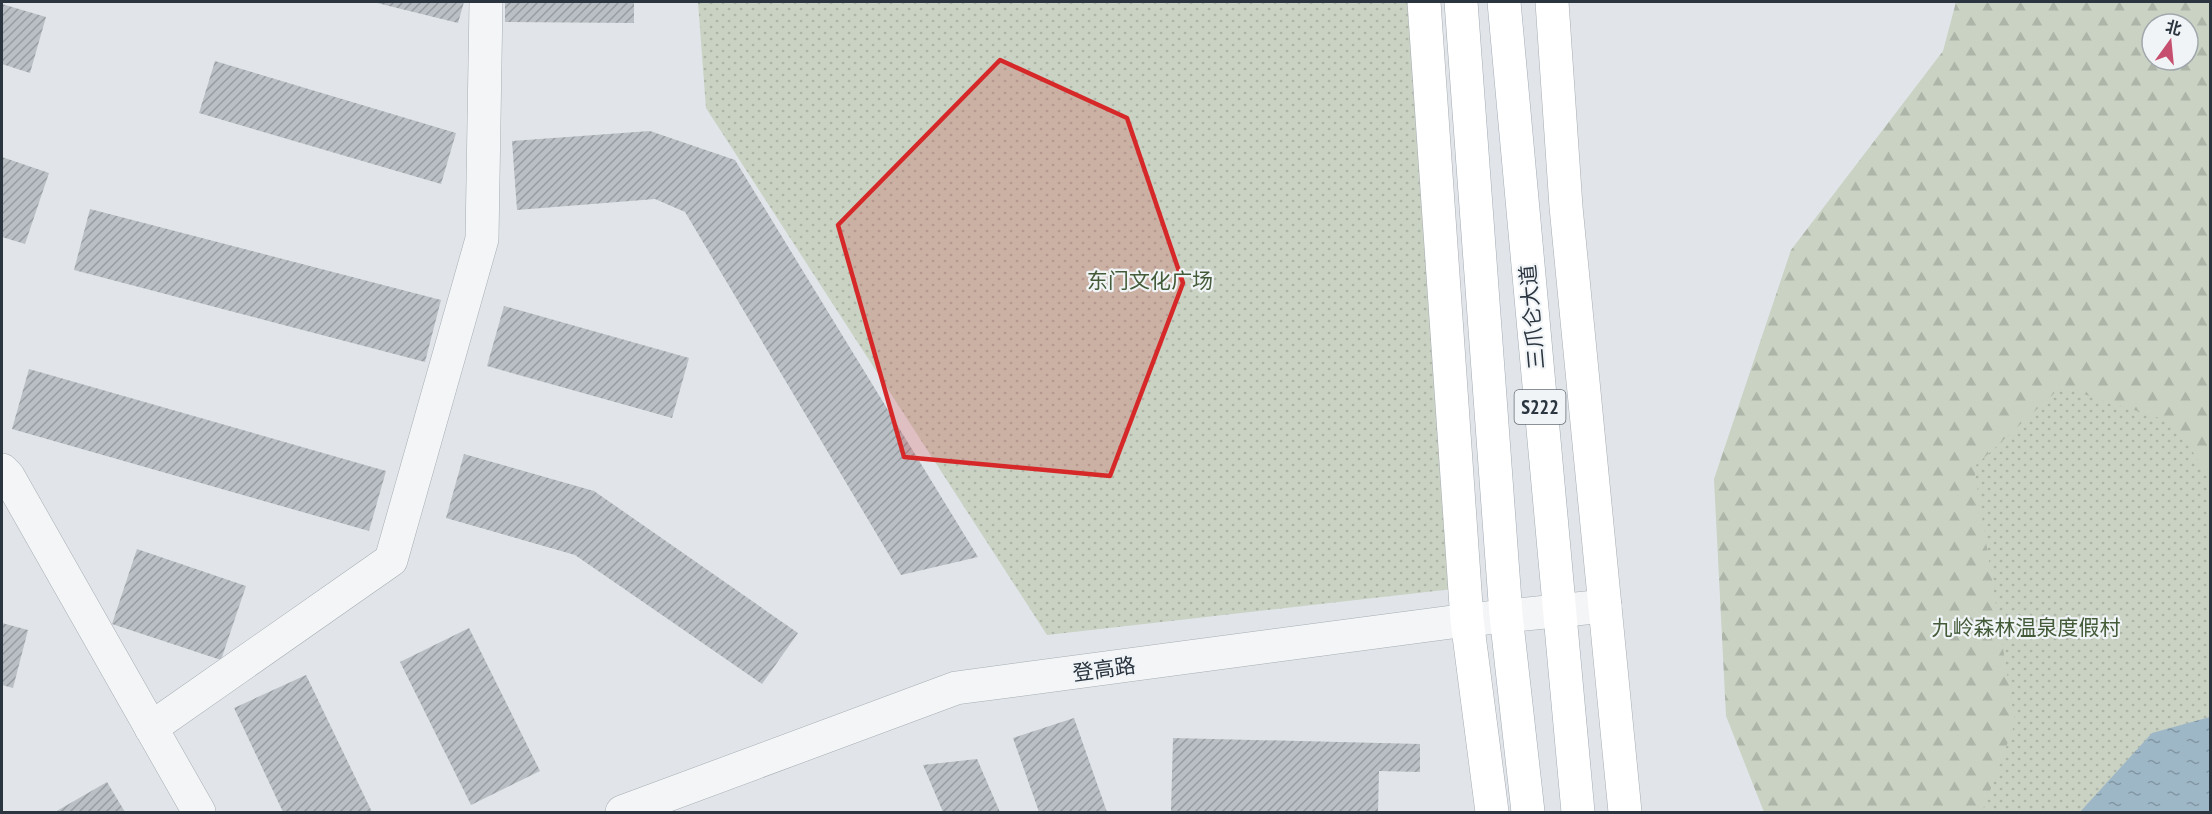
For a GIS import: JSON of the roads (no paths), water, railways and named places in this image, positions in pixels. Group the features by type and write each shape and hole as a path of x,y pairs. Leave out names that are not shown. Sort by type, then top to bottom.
{"main road":[{"path":"1424,2 1467,620 1492,813"},
{"name":"S222","path":"1461,2 1506,615 1528,813"},
{"name":"三爪仑大道","path":"1504,2 1578,813"},
{"path":"1552,2 1566,207 1625,813"}],"street":[{"path":"151,728 390,560 482,239 486,2"},
{"path":"2,470 8,476 199,813"},
{"name":"登高路","path":"622,813 956,688 1506,615 1605,606"}],"water":[{"path":"2210,717 2210,812 2080,812 2152,733"}],"park label":[{"name":"东门文化广场","path":"1150,280"},
{"name":"九岭森林温泉度假村","path":"2026,627"}]}
